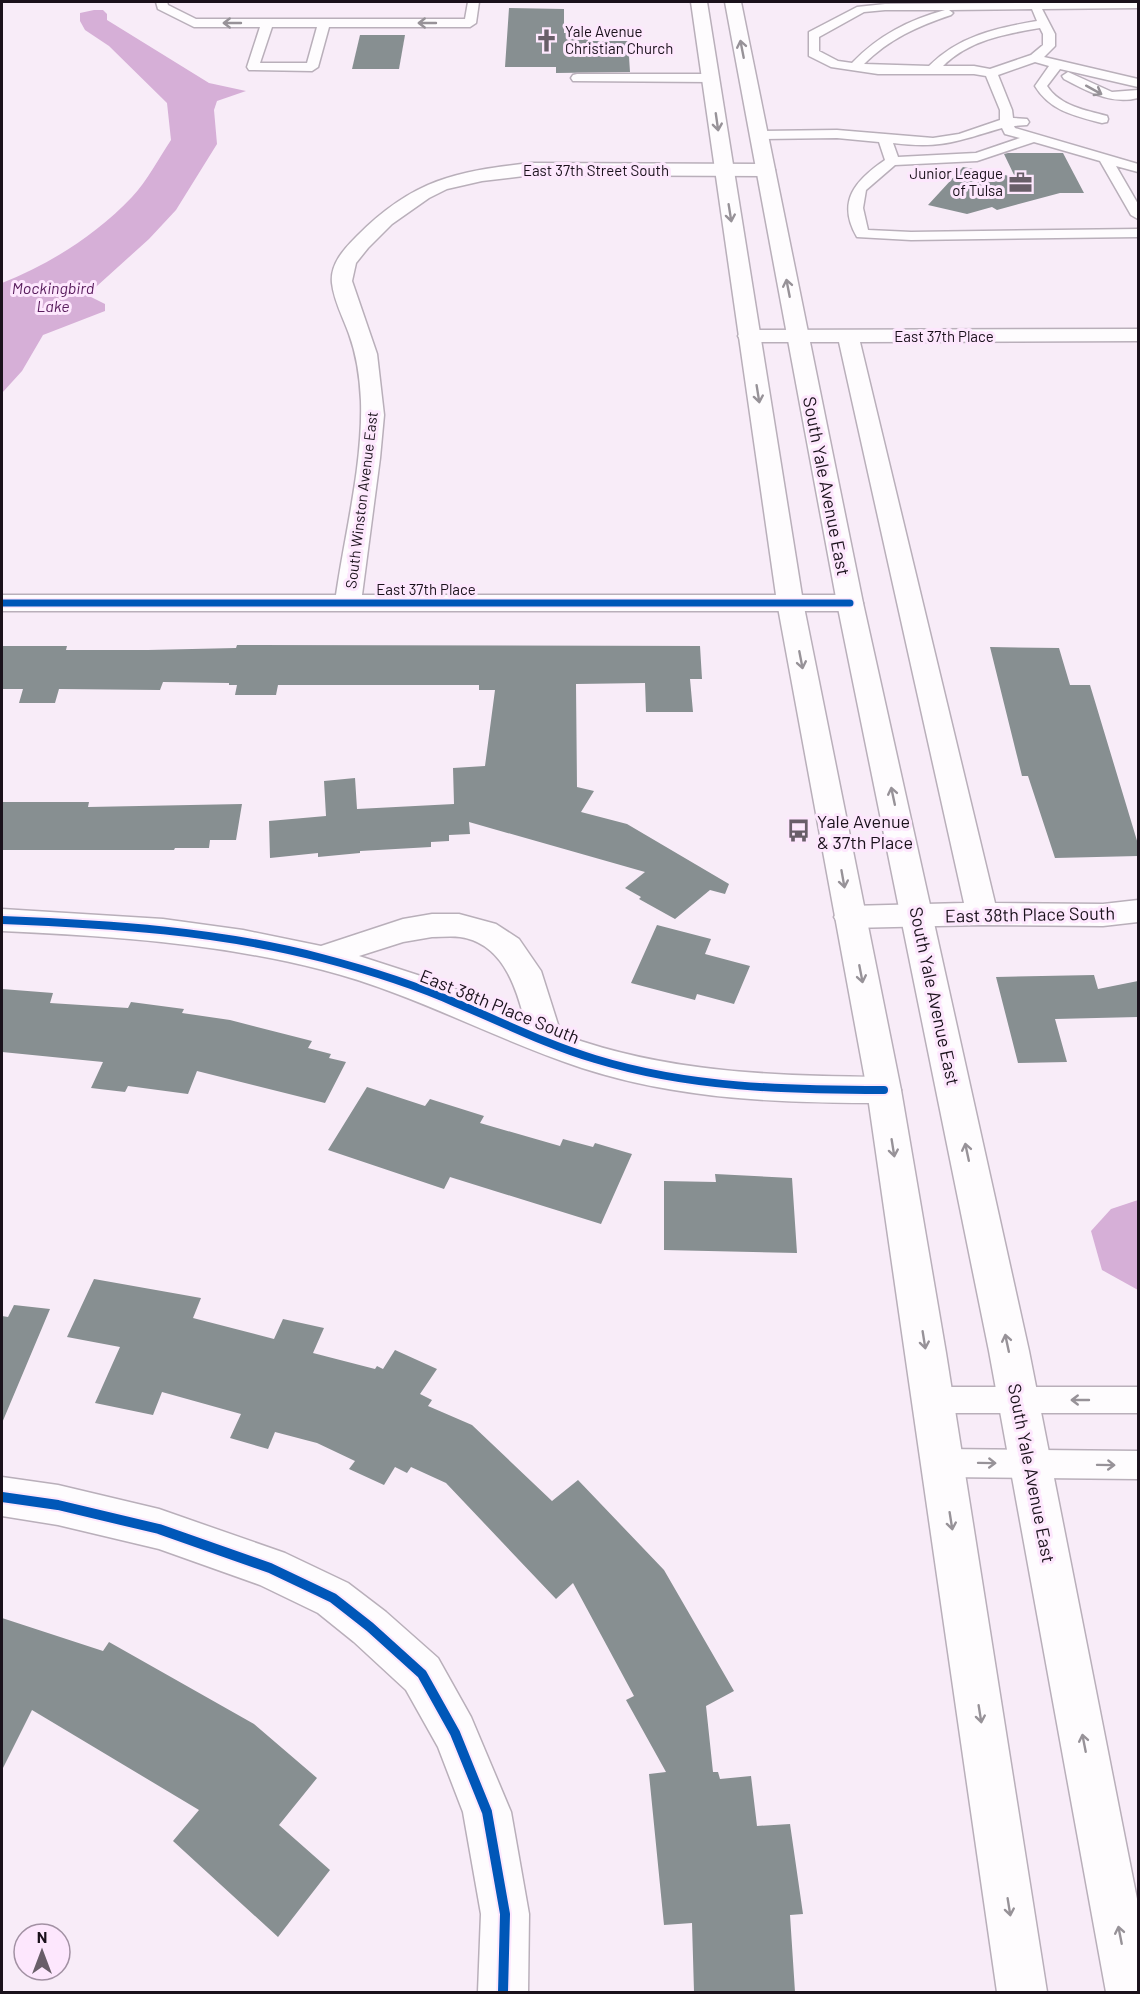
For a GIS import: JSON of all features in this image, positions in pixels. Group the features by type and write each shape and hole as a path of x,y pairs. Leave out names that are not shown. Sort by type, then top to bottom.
{"main road":[{"path":"699,2 790,602 884,1090 943,1463 1022,1992"},
{"name":"South Yale Avenue East","path":"733,2 850,603 918,915 1031,1464 1131,1992"},
{"name":"East 37th Street South","path":"428,189 467,177 532,169 766,170"},
{"name":"South Winston Avenue East","path":"348,603 373,425 371,369 361,335 346,301 342,270 349,256 390,214 428,189"},
{"name":"East 37th Place","path":"750,336 1138,335"},
{"path":"848,336 982,914"},
{"name":"East 37th Place","path":"2,603 850,603"},
{"name":"East 38th Place South","path":"850,917 982,914 1103,915 1138,911"},
{"name":"East 38th Place South","path":"2,920 103,924 180,931 322,958 433,993 547,1042 627,1068 685,1080 743,1088 884,1090"},
{"name":"East 38th Place South","path":"322,958 373,938 418,926 457,926 488,932 508,948 525,971 547,1042"},
{"path":"2,1497 58,1505 159,1529 270,1568 333,1598 370,1627 422,1674 455,1733 487,1812 505,1914 502,1992"}],"lane":[{"path":"162,4 185,7"},
{"path":"162,4 194,23 470,23 468,5"},
{"path":"931,70 943,57 964,42 996,32 1043,25 1059,30 1062,44 1056,52 1036,56 990,73 974,70 931,70 878,70 835,64 813,53 813,35 861,9 1033,4 1138,5"},
{"path":"1033,4 1049,34 1049,46 1036,56"},
{"path":"855,67 872,48 891,34 964,6"},
{"path":"267,23 253,67 312,67 324,23"},
{"path":"1036,56 1057,64 1138,83"},
{"path":"1057,64 1062,74 1105,96 1127,98 1138,94"},
{"path":"1057,64 1046,76 1041,86 1046,96 1058,105 1102,119"},
{"path":"990,73 1006,110 1006,123 1010,131 1105,159 1138,158"},
{"path":"577,78 710,78"},
{"path":"759,135 837,134 936,142 961,138 1019,121 1138,158"},
{"path":"884,138 892,161"},
{"path":"1034,138 976,157 892,161 867,179 854,199 862,234 911,236 1138,233"},
{"path":"1105,159 1138,215"},
{"path":"933,1401 1138,1400"},
{"path":"943,1463 1138,1465"}],"water":[{"name":"Mockingbird Lake","path":"103,10 107,14 107,20 209,83 246,91 217,101 214,110 217,144 176,210 149,239 87,295 105,304 105,311 43,335 22,371 2,393 2,283 38,267 72,247 103,224 137,191 171,140 167,103 109,46 85,30 80,21 80,13"},
{"path":"1138,1200 1138,1290 1102,1270 1091,1231 1111,1209"}],"building":[{"path":"509,8 564,9 564,33 588,33 588,41 628,41 630,72 556,73 556,67 505,67"},
{"path":"360,35 405,35 399,69 352,69"},
{"name":"Junior League of Tulsa","path":"1063,153 1084,193 1060,193 997,210 992,207 967,214 928,205 963,167 1015,177 1004,154"},
{"path":"237,645 700,646 702,679 690,679 693,712 646,712 645,683 576,684 577,787 594,791 581,812 627,824 729,884 725,894 710,890 675,919 639,899 641,897 625,888 645,872 469,822 470,834 449,835 449,841 431,842 431,847 360,851 360,853 318,857 318,853 270,858 269,821 326,816 324,781 355,778 357,809 454,804 453,768 485,766 495,690 479,690 479,685 278,685 276,695 235,695 237,685 229,685 229,683 163,682 160,690 59,689 55,703 19,703 23,689 2,689 2,646 67,646 66,650 148,650 236,648"},
{"path":"990,647 1059,648 1070,685 1090,685 1138,844 1138,856 1055,858 1028,776 1022,776"},
{"path":"2,802 89,802 88,807 242,804 236,840 210,840 209,848 2,850"},
{"path":"657,925 711,939 705,954 750,966 734,1004 697,994 695,1000 631,983"},
{"path":"1094,975 1098,989 1138,981 1138,1017 1055,1019 1067,1062 1018,1063 996,977"},
{"path":"2,989 53,993 50,1003 128,1008 131,1002 184,1009 182,1013 230,1020 312,1041 308,1048 331,1054 329,1058 346,1062 325,1103 197,1071 188,1094 128,1086 125,1092 91,1088 103,1062 2,1052"},
{"path":"367,1087 425,1106 430,1099 484,1116 480,1123 560,1146 563,1139 593,1147 595,1143 632,1154 601,1224 450,1177 444,1189 328,1150"},
{"path":"715,1174 792,1178 797,1253 664,1250 664,1181 716,1182"},
{"path":"94,1279 201,1298 193,1318 274,1339 283,1319 324,1328 313,1353 375,1369 377,1366 383,1369 395,1350 437,1369 420,1394 432,1400 428,1406 472,1425 552,1501 578,1480 664,1570 734,1691 706,1706 713,1772 718,1772 720,1779 751,1776 757,1826 790,1824 803,1914 790,1915 795,1992 694,1992 692,1923 664,1925 649,1774 666,1772 626,1700 634,1696 573,1583 556,1599 446,1483 411,1467 407,1473 395,1467 384,1485 349,1469 355,1461 317,1443 275,1432 268,1449 230,1438 241,1414 162,1392 153,1415 95,1403 120,1347 67,1337"},
{"path":"14,1305 50,1309 2,1423 2,1316 8,1317"},
{"path":"2,1618 103,1651 109,1642 254,1724 317,1778 279,1825 330,1870 278,1937 173,1841 199,1810 32,1710 2,1770"}],"cycle path":[{"path":"2,603 850,603"},
{"path":"2,920 163,930 243,941 322,958 421,989 595,1059 667,1077 738,1086 810,1090 884,1090"},
{"path":"2,1497 58,1505 159,1529 270,1568 333,1598 370,1627 422,1674 455,1733 487,1812 505,1914 503,1992"}],"place":[{"name":"Yale Avenue Christian Church","path":"547,40"},
{"name":"Junior League of Tulsa","path":"1021,182"},
{"name":"Yale Avenue & 37th Place","path":"799,831"}]}
